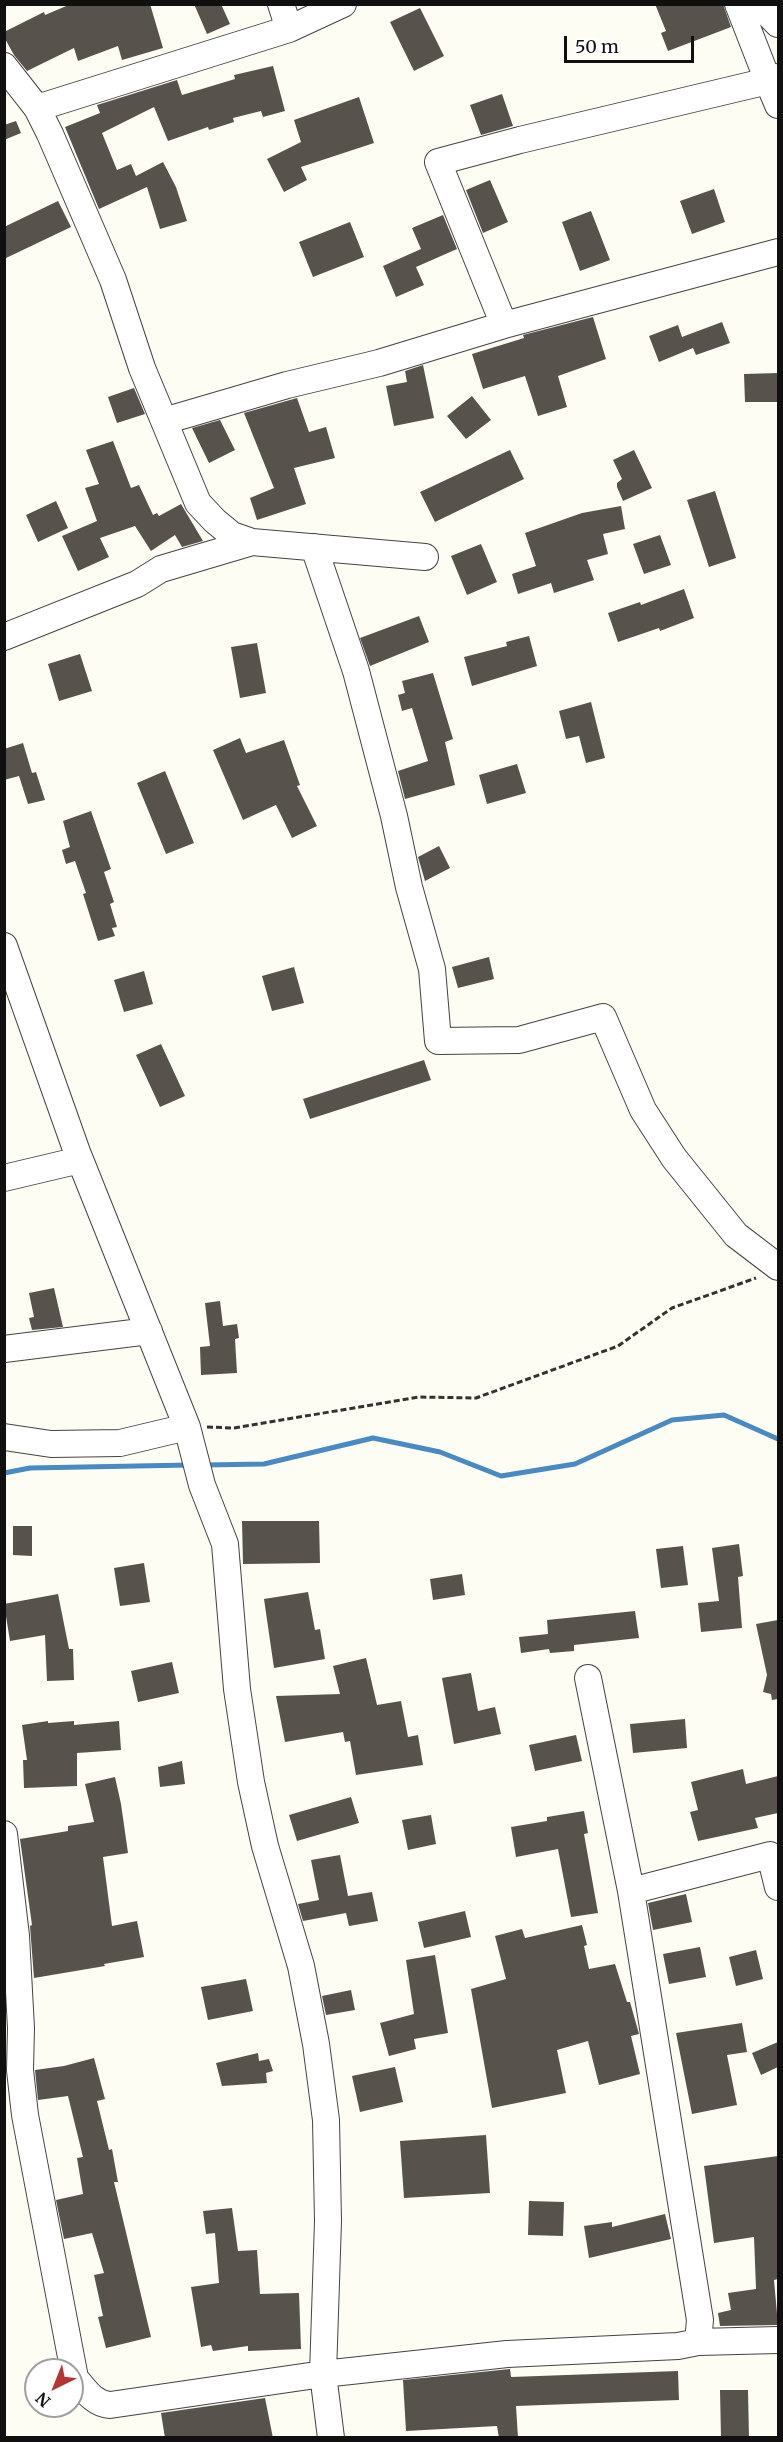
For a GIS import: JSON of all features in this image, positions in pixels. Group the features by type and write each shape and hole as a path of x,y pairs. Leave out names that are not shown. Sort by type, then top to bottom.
{"street":[{"path":"280,4 290,29"},
{"path":"37,108 290,29 343,4"},
{"path":"738,4 773,79 778,105"},
{"path":"758,4 778,24"},
{"path":"4,66 37,108 113,280 142,368 198,503 232,535 252,542 425,557"},
{"path":"504,325 438,162 773,79"},
{"path":"164,421 287,385 379,363 504,325 778,252"},
{"path":"4,637 137,584 161,569 252,542"},
{"path":"314,547 356,671 394,816 409,887 432,969 438,1041 519,1041 603,1017 643,1110 674,1158 768,1273"},
{"path":"4,945 13,998 187,1427 202,1485 225,1544 237,1689 251,1782 265,1846 301,1966 316,2044 327,2120 328,2221 323,2374 331,2438"},
{"path":"4,1178 80,1160"},
{"path":"4,1349 149,1331"},
{"path":"4,1437 51,1444 120,1443 187,1427"},
{"path":"588,1678 631,1891 700,2320 698,2342"},
{"path":"4,1834 16,1936 21,2028 20,2070 24,2104 75,2378 101,2404 110,2405 323,2374 507,2354 678,2346 698,2342 778,2340"},
{"path":"631,1891 770,1855 778,1887"}],"path":[{"path":"187,1427 234,1428 419,1397 476,1398 618,1346 672,1308 768,1273"}],"building":[{"path":"71,4 150,4 163,48 122,60 118,46 78,61 74,48 27,71 14,55 4,37 4,32 44,12 45,15"},
{"path":"194,4 221,4 230,24 207,34"},
{"path":"655,4 723,4 731,27 668,51 661,33 666,31"},
{"path":"420,8 444,56 414,71 390,22"},
{"path":"273,66 285,111 263,117 261,111 233,118 234,122 209,130 208,127 168,141 154,107 102,133 117,170 131,164 136,176 163,162 176,187 187,221 160,229 147,187 99,209 65,127 100,113 97,105 177,80 182,95 235,79 234,75"},
{"path":"502,94 513,126 481,135 470,105"},
{"path":"359,97 374,143 301,167 307,180 284,192 267,159 301,142 294,120"},
{"path":"16,121 21,133 4,140 4,125"},
{"path":"490,180 508,222 483,233 466,190"},
{"path":"714,189 725,222 692,234 680,201"},
{"path":"58,201 71,227 4,259 4,227"},
{"path":"591,211 610,260 580,271 562,222"},
{"path":"443,215 457,249 416,267 424,285 396,297 383,266 421,249 412,228"},
{"path":"350,222 364,257 313,277 299,242"},
{"path":"593,317 606,359 558,376 567,407 538,416 525,376 483,389 472,354 524,338 523,335"},
{"path":"722,322 730,343 696,355 693,348 659,362 649,336 678,325 682,337"},
{"path":"423,365 434,418 394,426 386,386 407,382 405,371"},
{"path":"778,373 778,402 745,402 744,374"},
{"path":"134,388 145,414 117,423 108,397"},
{"path":"472,396 491,420 466,439 447,416"},
{"path":"297,398 309,432 326,427 335,458 294,468 306,504 257,520 250,498 274,488 244,413"},
{"path":"220,420 235,450 209,463 192,428"},
{"path":"113,441 131,488 139,485 153,515 157,513 159,516 181,504 203,541 182,547 175,535 151,551 135,526 100,538 109,557 78,571 62,536 97,521 85,488 99,484 86,450"},
{"path":"510,450 524,479 435,522 420,492"},
{"path":"634,450 652,488 623,501 617,487 617,483 622,479 613,460"},
{"path":"715,491 736,558 709,567 687,500"},
{"path":"56,501 68,528 38,542 26,515"},
{"path":"621,506 625,529 603,534 608,554 587,560 594,580 554,593 551,583 518,594 512,574 536,566 525,533 582,513"},
{"path":"660,535 671,565 644,574 633,544"},
{"path":"481,544 497,582 467,595 451,556"},
{"path":"684,589 694,618 660,631 659,628 618,642 608,613 640,602 641,605"},
{"path":"419,616 429,642 370,666 360,638"},
{"path":"529,636 537,666 472,686 464,657 507,646 506,642"},
{"path":"257,643 266,693 240,698 231,647"},
{"path":"80,654 92,691 59,701 48,664"},
{"path":"433,673 453,739 445,742 455,785 405,799 398,771 428,761 412,708 402,711 398,695 405,693 402,681"},
{"path":"591,702 605,758 586,763 579,736 566,739 559,711"},
{"path":"240,738 246,753 284,740 300,785 297,786 317,826 292,838 276,805 243,820 213,750"},
{"path":"23,743 32,773 36,772 45,800 28,804 19,776 4,780 4,749"},
{"path":"517,764 526,793 487,804 479,775"},
{"path":"165,771 194,843 166,854 137,783"},
{"path":"91,811 111,869 104,872 114,902 110,904 117,927 112,928 115,936 98,941 75,861 66,864 62,850 70,847 63,821"},
{"path":"439,846 450,868 425,881 418,857"},
{"path":"489,957 494,979 458,988 452,967"},
{"path":"294,967 304,1003 272,1011 262,976"},
{"path":"144,971 153,1004 124,1012 114,980"},
{"path":"161,1044 185,1096 160,1107 136,1055"},
{"path":"424,1060 431,1080 310,1119 303,1099"},
{"path":"54,1288 63,1327 32,1330 29,1318 34,1317 29,1293"},
{"path":"220,1301 223,1326 237,1324 239,1338 235,1339 237,1373 201,1375 200,1347 210,1346 205,1303"},
{"path":"242,1521 319,1521 320,1563 243,1564"},
{"path":"13,1526 32,1526 32,1556 13,1555"},
{"path":"739,1544 743,1576 738,1577 742,1628 701,1632 698,1603 719,1601 712,1548"},
{"path":"683,1546 688,1585 661,1588 656,1549"},
{"path":"144,1563 150,1602 120,1606 114,1568"},
{"path":"462,1574 465,1595 433,1600 430,1579"},
{"path":"308,1592 315,1630 320,1629 325,1659 274,1668 264,1599"},
{"path":"58,1594 69,1649 73,1649 74,1680 47,1681 45,1635 10,1641 4,1604"},
{"path":"635,1611 639,1638 574,1645 574,1651 550,1653 549,1649 521,1653 519,1637 548,1634 547,1620"},
{"path":"778,1620 778,1699 772,1700 771,1694 763,1692 767,1675 756,1624"},
{"path":"366,1658 377,1705 401,1701 408,1737 418,1735 423,1765 356,1775 350,1741 345,1742 343,1732 285,1742 276,1696 340,1694 333,1666"},
{"path":"172,1662 179,1693 138,1702 131,1671"},
{"path":"471,1673 478,1711 495,1707 501,1734 454,1744 442,1678"},
{"path":"685,1719 687,1748 633,1753 630,1724"},
{"path":"48,1721 48,1723 74,1721 74,1725 119,1721 121,1750 77,1753 77,1786 24,1788 23,1760 27,1760 22,1725"},
{"path":"576,1735 582,1761 535,1771 529,1745"},
{"path":"182,1761 185,1784 160,1787 158,1767"},
{"path":"743,1769 746,1784 778,1776 778,1813 755,1818 758,1828 698,1841 690,1812 698,1810 691,1782"},
{"path":"115,1777 128,1853 103,1857 112,1926 137,1921 144,1957 34,1978 30,1926 32,1925 20,1839 68,1831 68,1826 94,1822 85,1784"},
{"path":"351,1797 359,1823 297,1841 289,1815"},
{"path":"584,1811 588,1833 584,1834 598,1913 571,1917 558,1849 516,1857 511,1827 547,1821 547,1817"},
{"path":"431,1815 436,1844 408,1850 402,1820"},
{"path":"340,1855 348,1896 372,1892 378,1921 349,1926 346,1913 303,1921 298,1904 319,1900 311,1860"},
{"path":"686,1894 692,1922 653,1930 648,1903"},
{"path":"465,1911 471,1937 424,1948 418,1922"},
{"path":"582,1925 589,1969 615,1964 627,2002 630,2002 639,2034 631,2036 640,2074 599,2085 588,2041 557,2050 566,2093 492,2108 471,1989 506,1979 495,1936 522,1929 525,1938"},
{"path":"700,1947 706,1977 669,1984 663,1954"},
{"path":"756,1950 763,1979 736,1986 729,1957"},
{"path":"435,1955 448,2033 414,2039 416,2049 389,2056 380,2023 414,2014 406,1960"},
{"path":"246,1979 253,2011 208,2020 201,1987"},
{"path":"351,1990 355,2010 326,2015 322,1996"},
{"path":"742,2023 747,2052 727,2055 737,2105 692,2114 676,2033"},
{"path":"778,2042 778,2067 761,2075 752,2053"},
{"path":"258,2053 259,2061 269,2059 273,2071 266,2073 267,2083 222,2086 216,2063"},
{"path":"94,2058 105,2099 97,2101 109,2150 112,2149 118,2182 114,2182 151,2337 106,2348 98,2317 103,2316 94,2275 104,2273 92,2233 64,2239 56,2200 83,2194 77,2158 83,2157 68,2096 38,2100 35,2070 64,2066"},
{"path":"395,2067 403,2102 360,2112 352,2076"},
{"path":"486,2135 490,2193 404,2198 400,2141"},
{"path":"778,2156 778,2279 774,2280 778,2325 720,2326 718,2313 731,2310 728,2293 756,2289 754,2237 714,2243 704,2166"},
{"path":"529,2201 564,2202 563,2236 528,2235"},
{"path":"232,2208 238,2251 257,2250 260,2294 299,2293 301,2349 248,2351 248,2346 213,2351 211,2345 201,2347 191,2287 219,2283 215,2233 206,2234 203,2211"},
{"path":"665,2214 671,2239 589,2258 584,2226 612,2222 612,2227"},
{"path":"510,2369 511,2377 678,2371 679,2400 516,2406 518,2438 499,2438 497,2426 406,2431 403,2380"},
{"path":"720,2390 748,2390 749,2438 721,2438"},
{"path":"265,2398 273,2438 165,2438 161,2413"}],"waterway":[{"path":"205,1465 264,1464 373,1438 440,1452 501,1476 575,1464 672,1420 724,1415 778,1439"},
{"path":"4,1473 30,1468 190,1465"}]}
